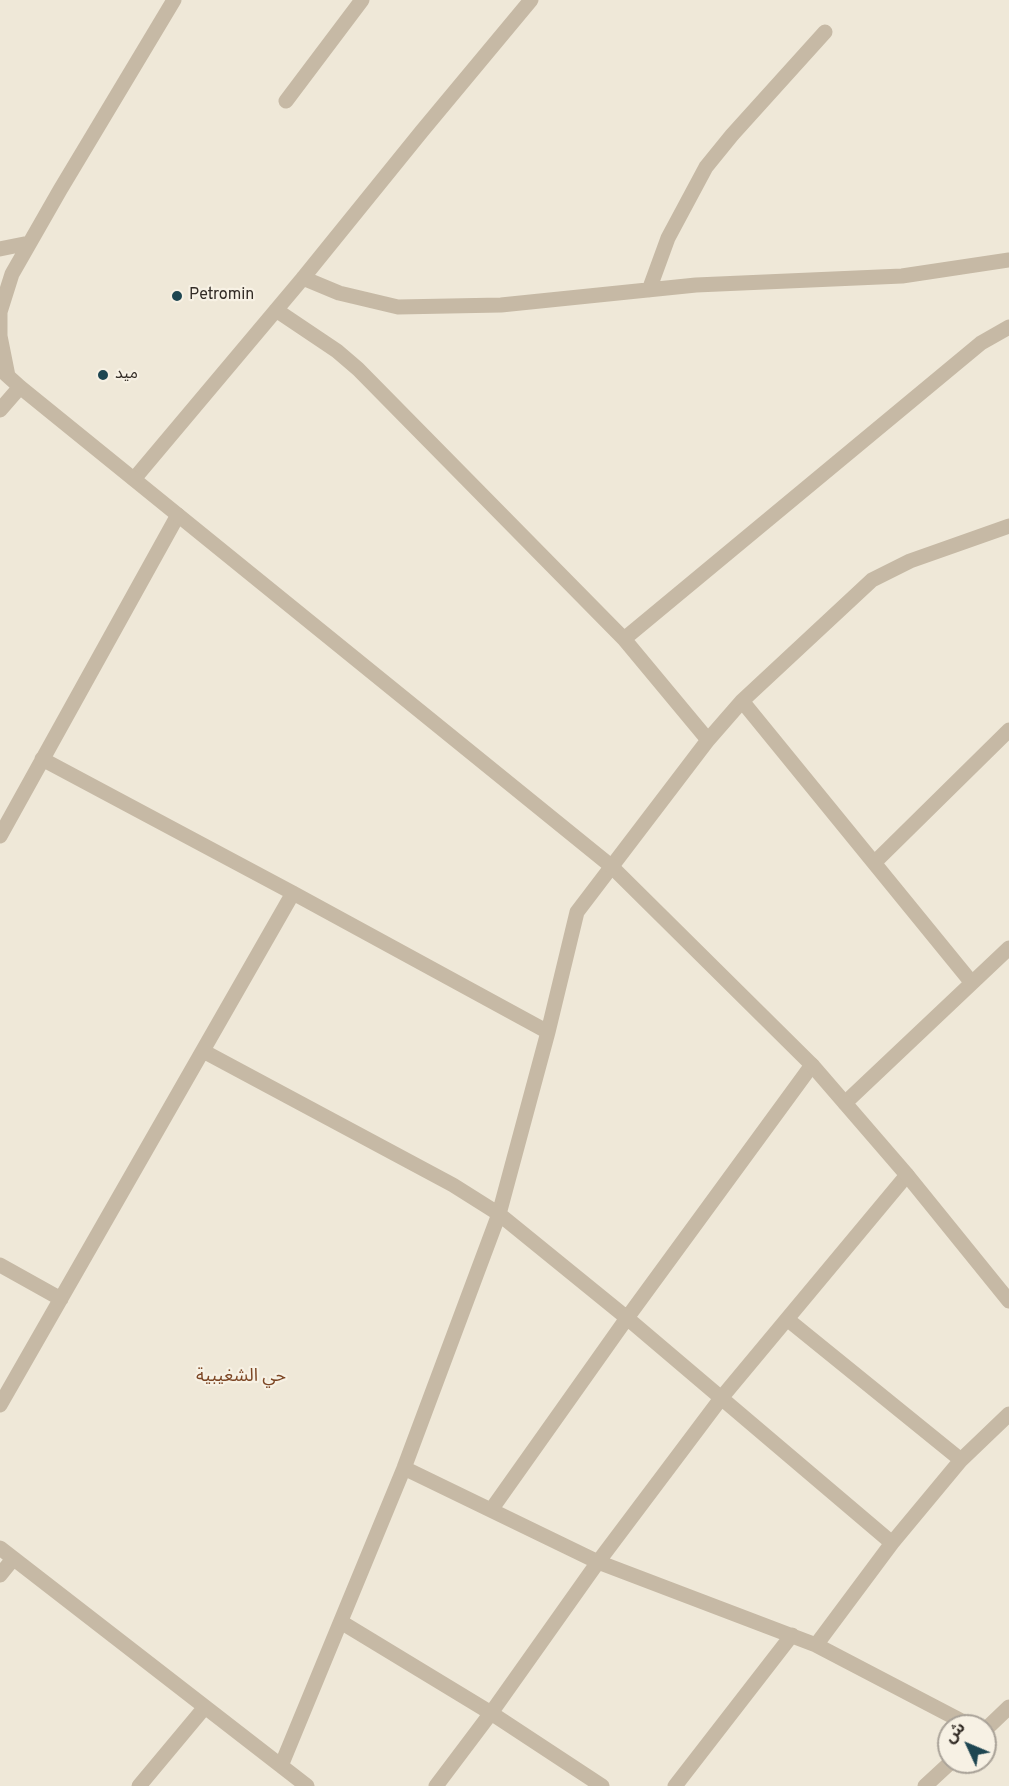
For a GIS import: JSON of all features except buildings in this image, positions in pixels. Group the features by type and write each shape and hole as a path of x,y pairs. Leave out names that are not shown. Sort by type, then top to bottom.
{"street":[{"path":"174,0 12,274 0,312 4,373 611,866 812,1065 907,1175 1009,1301"},
{"path":"286,101 362,0"},
{"path":"134,479 303,278 531,0"},
{"path":"649,290 668,238 706,167 825,32"},
{"path":"0,249 29,243"},
{"path":"303,278 339,293 398,307 501,305 696,285 902,276 1009,260"},
{"path":"276,310 337,351 358,369 624,639 708,740"},
{"path":"624,639 981,343 1009,327"},
{"path":"0,410 20,387"},
{"path":"0,836 178,515"},
{"path":"281,1766 404,1468 499,1214 548,1032 577,912 708,740 742,701 872,580 910,561 1009,526"},
{"path":"742,701 972,983"},
{"path":"874,862 1009,730"},
{"path":"42,759 548,1032"},
{"path":"0,1405 293,893"},
{"path":"845,1103 1008,949"},
{"path":"203,1051 443,1180 499,1214 722,1397 892,1543"},
{"path":"491,1510 627,1318 812,1065"},
{"path":"436,1786 598,1562 722,1397 907,1175"},
{"path":"0,1265 61,1299"},
{"path":"787,1319 962,1460"},
{"path":"816,1645 892,1543 962,1460 1009,1414"},
{"path":"404,1468 598,1562 816,1645 947,1714"},
{"path":"0,1548 307,1786"},
{"path":"0,1575 14,1558"},
{"path":"341,1622 491,1713 602,1786"},
{"path":"675,1786 792,1635"},
{"path":"139,1786 205,1707"},
{"path":"997,1718 1009,1707"},
{"path":"925,1786 938,1774"}],"place":[{"name":"Petromin","path":"177,296"},
{"name":"ميد","path":"103,375"}],"district":[{"name":"حي الشغيبية","path":"241,1377"}]}
